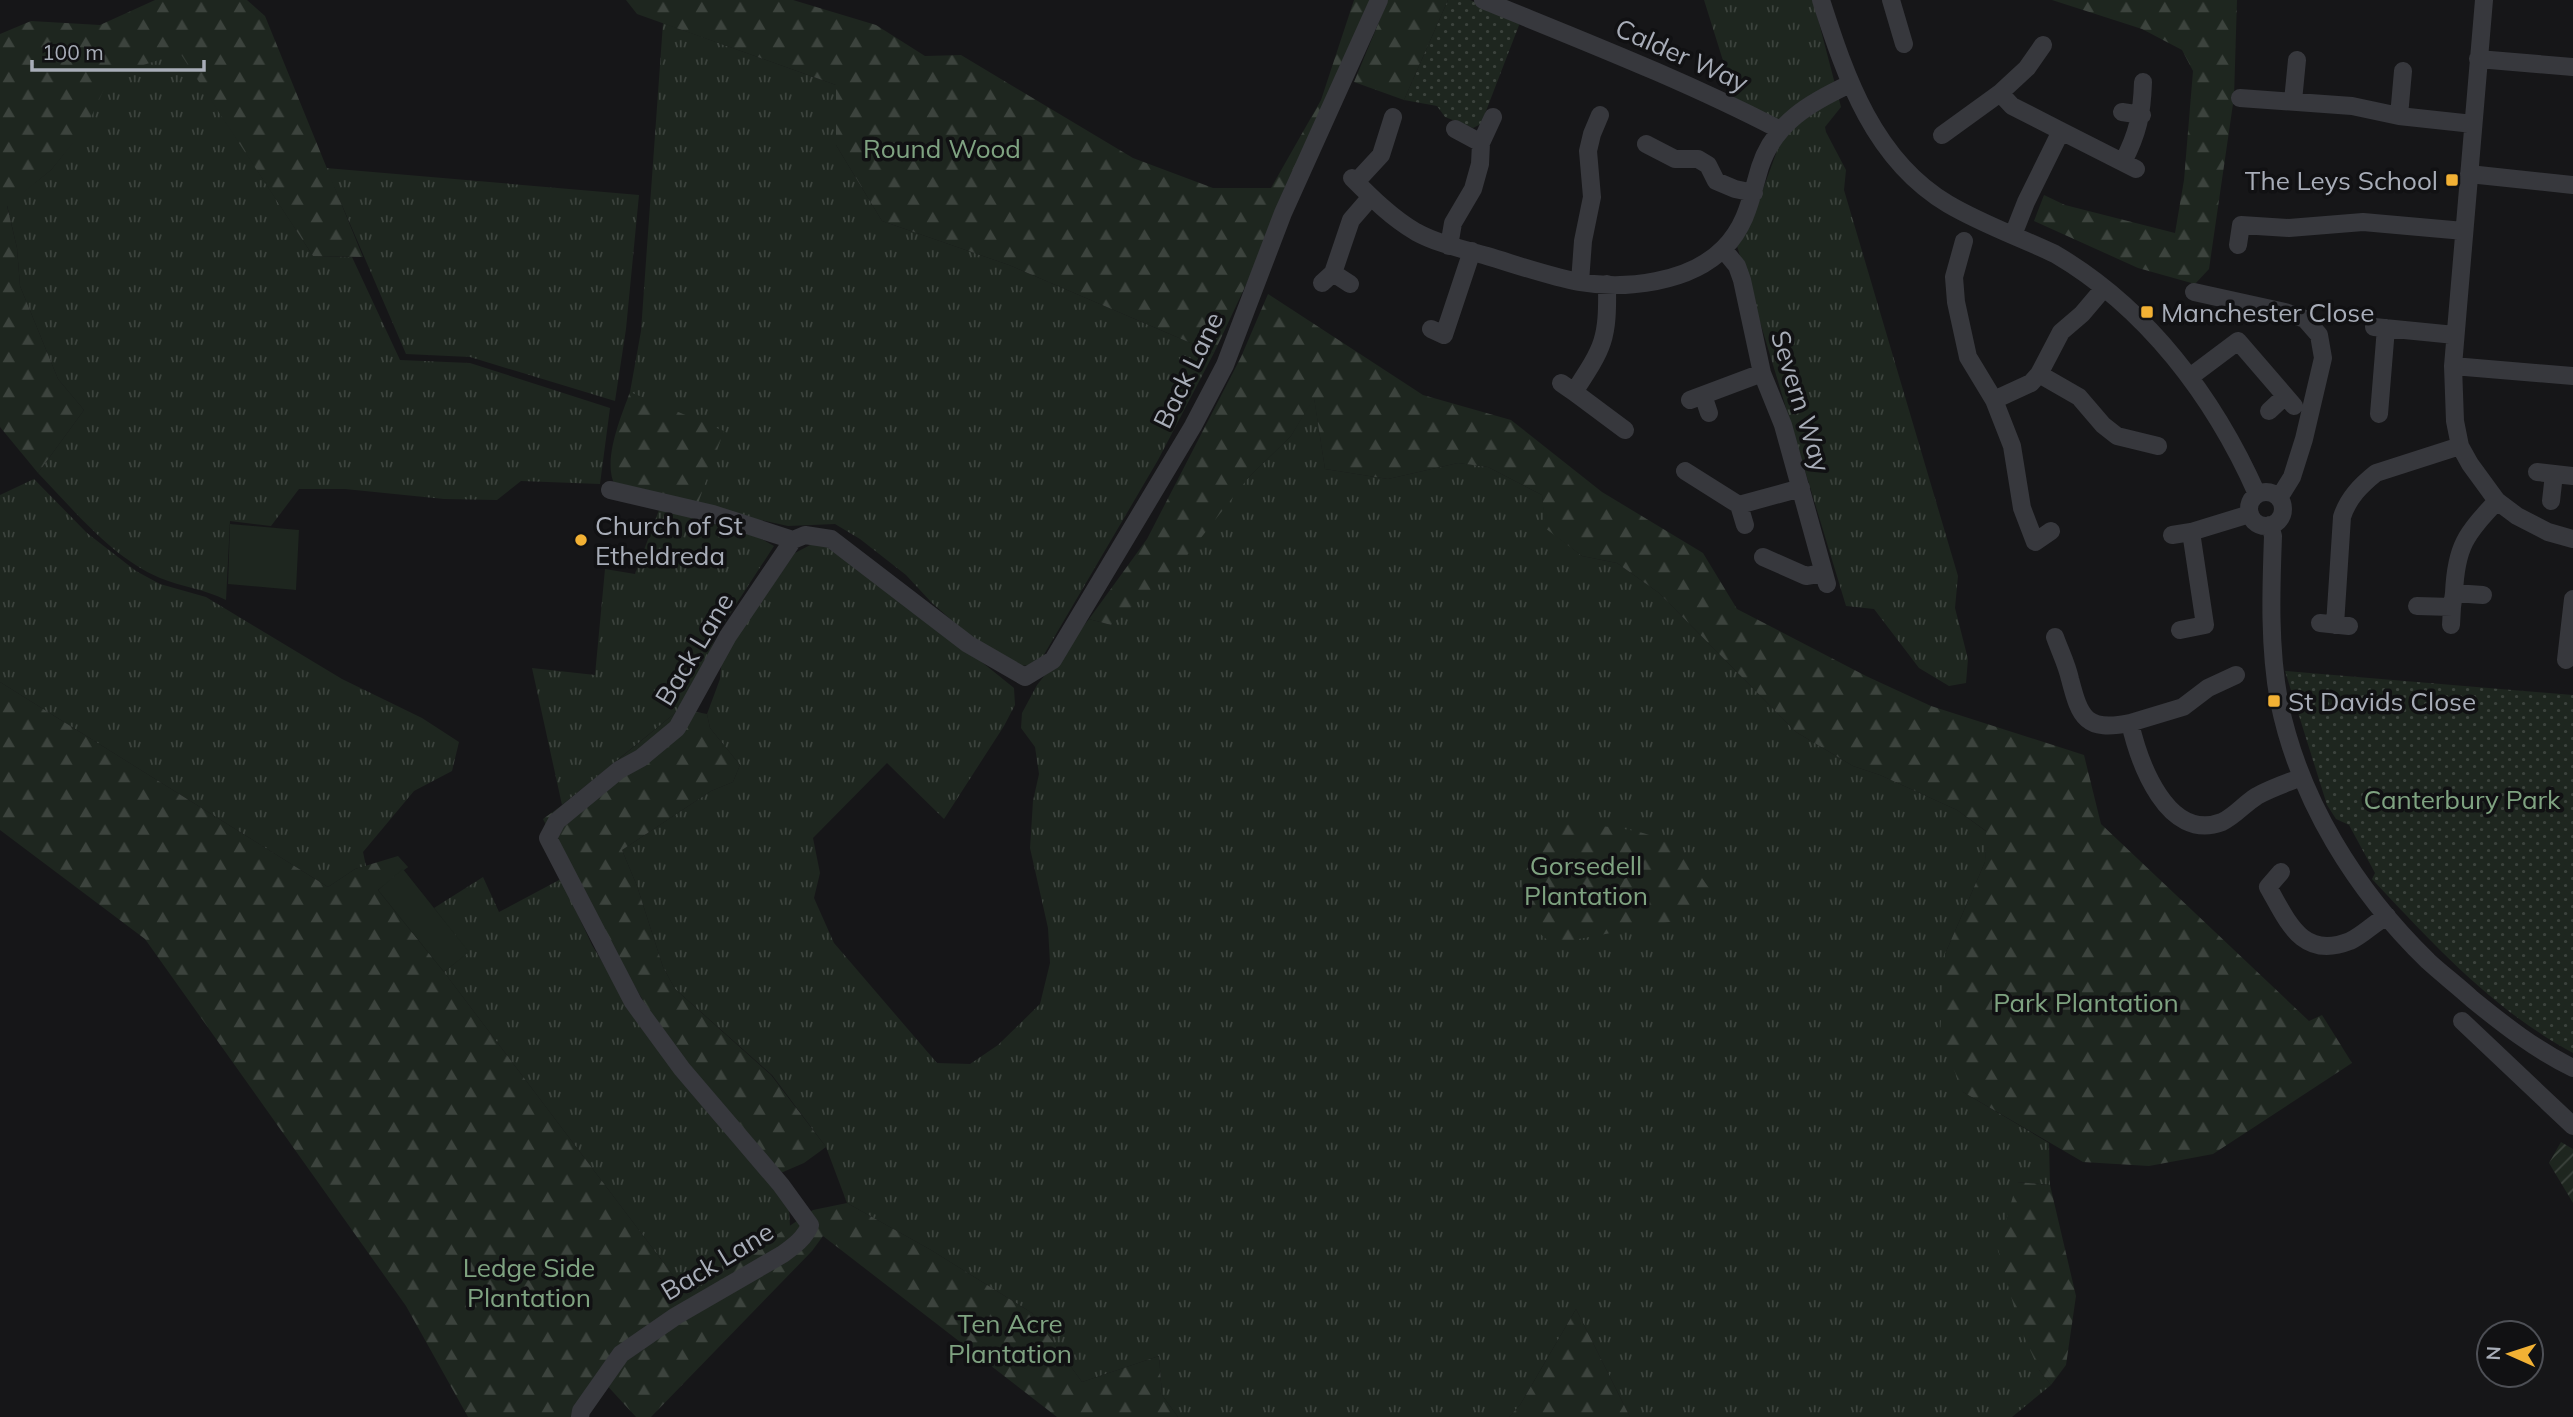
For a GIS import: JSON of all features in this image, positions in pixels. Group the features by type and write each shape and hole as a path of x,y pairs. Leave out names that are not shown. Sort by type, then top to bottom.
{"street":[{"name":"Back Lane","path":"580,1417 581,1411 621,1354 676,1316 783,1254 799,1242 810,1225 781,1185 682,1069 633,1002 548,838 557,821 619,770 641,758 677,728 728,636 793,540 805,535 831,539 968,644 1024,677 1053,660 1193,426 1225,365 1283,213 1379,0"},
{"name":"Calder Way","path":"1483,0 1656,70 1780,130"},
{"path":"1821,0 1850,84 1877,134 1912,176 1947,203 2070,263 2104,288 2153,332 2207,401 2257,494"},
{"path":"1891,0 1905,34"},
{"path":"2484,0 2453,366 2453,400 2460,446 2497,501 2516,516 2548,532 2573,539"},
{"path":"1942,135 2000,93 2026,68 2043,44"},
{"path":"2478,59 2573,67"},
{"path":"2293,101 2297,60"},
{"path":"2399,116 2403,71"},
{"path":"2000,93 2012,106 2129,165 2142,115 2143,82"},
{"path":"1392,117 1381,155 1354,180 1370,198 1416,232 1450,246 1580,282 1606,284 1670,279 1703,265 1723,249 1740,228 1764,155 1780,130 1801,110 1850,84"},
{"path":"2240,97 2352,106 2399,116 2473,124"},
{"path":"2122,113 2142,115"},
{"path":"1580,282 1583,241 1592,197 1588,151 1600,116"},
{"path":"1450,246 1453,223 1473,189 1480,164 1481,143 1493,117"},
{"path":"1455,129 1481,143"},
{"path":"2013,235 2061,131"},
{"path":"1646,144 1675,159 1699,159 1708,165 1716,181 1735,189 1754,192"},
{"path":"2469,174 2573,185"},
{"path":"1350,284 1327,278 1351,220 1370,198"},
{"path":"2238,245 2241,225 2290,228 2363,222 2464,231"},
{"path":"1964,241 1954,277 1956,302 1968,357 1994,400 2012,446 2022,508 2029,531 2035,542 2051,531"},
{"name":"Severn Way","path":"1723,249 1737,266 1742,280 1762,373 1779,410 1825,579 1806,576 1763,557"},
{"path":"1444,336 1472,251"},
{"path":"1606,284 1607,324 1602,345 1567,387 1625,430"},
{"path":"1994,400 2024,387 2039,374 2061,332 2082,314 2104,288"},
{"path":"2194,292 2285,312 2305,319 2319,335 2323,358 2304,439 2292,477 2279,498"},
{"path":"2379,414 2388,363 2380,328 2455,335"},
{"path":"2190,377 2238,341 2289,401 2269,411"},
{"path":"2453,366 2573,376"},
{"path":"1709,413 1696,398 1762,373"},
{"path":"2039,374 2079,397 2103,425 2117,436 2158,446"},
{"path":"2334,624 2342,517 2346,503 2376,473 2460,446"},
{"path":"1685,471 1739,505 1745,524"},
{"path":"2551,501 2545,473 2573,476"},
{"path":"1739,505 1801,488"},
{"path":"610,490 713,514 793,540"},
{"path":"2269,492 2279,498 2283,508 2276,523 2270,525 2256,522 2250,514 2250,503 2257,494 2269,492"},
{"path":"2452,608 2455,565 2463,544 2474,525 2497,501"},
{"path":"2172,535 2250,514"},
{"path":"2270,525 2273,536 2272,631 2279,699 2302,777 2343,857 2387,916 2428,961 2522,1039 2573,1068"},
{"path":"2180,630 2213,624 2191,532"},
{"path":"2417,606 2452,608 2483,595"},
{"path":"2564,650 2573,599"},
{"path":"2055,638 2082,714 2091,722 2102,725 2130,723 2183,707 2214,685 2236,675"},
{"path":"2130,723 2135,741 2162,801 2174,814 2189,822 2206,824 2222,821 2257,796 2302,777"},
{"path":"2281,872 2259,887 2306,941 2324,948 2351,940 2387,916"},
{"path":"2462,1021 2573,1126"}],"green space":[{"path":"155,0 247,0 265,16 363,257 313,256 180,53 110,76 87,126 51,170 7,206 17,248 20,286 58,379 84,410 38,473 0,427 0,34 31,21 100,25"},
{"name":"Round Wood","path":"626,0 793,0 876,25 925,56 961,55 1133,158 1213,188 1271,188 1321,100 1354,0 1376,0 1358,46 1214,353 1009,265 882,221 836,145 836,85 637,14"},
{"path":"1388,0 1448,0 1404,100 1354,82"},
{"path":"1448,0 1470,0 1521,20 1481,124 1473,128 1445,117 1437,106 1404,100"},
{"path":"1704,0 1813,0 1841,107 1825,127 1826,132 1846,170 1844,190 1958,576 1955,608 1968,659 1966,683 1949,686 1919,668 1874,609 1846,606 1737,246 1762,192 1782,137 1735,99"},
{"path":"2052,0 2237,0 2234,97 2209,269 2195,284 2138,268 2034,221 2044,195 2065,205 2175,233 2184,180 2193,71 2182,50 2142,29"},
{"path":"663,23 836,85 836,145 882,221 1009,265 1214,353 1158,460 1042,658 1034,665 1015,666 964,631 906,575 860,539 835,524 788,526 697,506 630,392 641,331"},
{"path":"180,52 313,256 352,257 400,360 470,363 610,408 600,484 521,481 497,500 444,499 345,489 299,489 271,526 230,521 226,600 168,581 142,569 109,545 80,517 38,473 84,410 58,379 20,286 17,248 7,205 51,170 86,126 109,76"},
{"path":"326,168 639,195 626,329 615,401 470,357 406,354"},
{"name":"Park Plantation","path":"1268,294 1423,395 1511,420 1602,492 1703,553 1737,609 1866,676 1931,706 2084,755 2101,824 2309,1021 2322,1015 2352,1063 2213,1154 2149,1166 2083,1162 1963,1092 1940,1035 1945,954 1985,862 1986,831 1957,810 1880,775 1853,766 1796,732 1659,593 1617,563 1582,556 1545,528 1542,495 1488,467 1458,463 1388,479 1325,469 1314,398 1291,436 1249,477 1181,563 1111,625 1089,619 1147,539 1241,357"},
{"path":"630,392 724,431 697,506 616,487 612,477 611,453"},
{"path":"1314,397 1325,469 1388,479 1458,463 1488,467 1542,495 1546,528 1582,556 1617,563 1659,593 1796,732 1853,766 1880,775 1957,810 1987,832 1985,862 1945,954 1963,1092 2049,1143 2050,1185 2017,1182 2039,1370 2051,1385 2012,1417 1630,1417 1576,1309 1520,1405 1509,1417 1178,1417 1162,1395 1159,1356 1082,1382 1032,1313 931,1250 847,1203 826,1147 772,1075 675,989 663,967 637,886 622,850 711,791 733,782 740,765 710,728 707,714 720,679 722,658 795,553 812,544 838,546 1014,688 1015,705 944,819 887,763 813,838 820,873 814,898 834,943 937,1063 970,1064 998,1045 1040,1004 1050,963 1048,928 1030,848 1033,801 1039,774 1035,747 1021,728 1022,713 1037,685 1089,619 1111,625 1249,477 1291,436"},
{"path":"34,479 87,533 136,571 160,584 206,597 342,679 422,718 459,742 452,771 414,791 363,852 366,866 355,869 328,887 0,682 0,495"},
{"path":"659,510 744,529 774,546 718,632 702,670 680,709 562,805 532,668 595,675 605,569 635,574"},
{"path":"230,524 299,530 296,590 228,584"},
{"name":"Canterbury Park","path":"2285,671 2573,695 2573,1053 2516,1017 2490,996 2441,951 2372,879 2375,873 2349,825 2336,819 2327,805"},
{"name":"Ledge Side Plantation","path":"0,682 328,887 355,869 398,856 408,867 378,890 444,972 688,1295 813,1210 847,1203 931,1250 1032,1313 1082,1382 1159,1356 1162,1395 1178,1417 1057,1417 823,1236 812,1251 651,1417 636,1417 602,1380 571,1417 468,1417 406,1306 145,939 0,830"},
{"path":"680,709 707,714 710,728 740,765 733,782 711,791 622,850 637,886 663,967 675,989 771,1075 826,1147 804,1163 776,1175 672,1049 582,898 543,819"},
{"name":"Gorsedell Plantation","path":"1558,824 1621,828 1666,842 1683,854 1709,888 1680,920 1552,944 1530,925 1522,876"},
{"path":"403,869 469,952 444,972 378,890"},
{"path":"483,877 499,912 561,879 592,945 632,1011 789,1208 790,1227 688,1295 444,972 468,952 434,908"},
{"path":"2561,1142 2573,1149 2573,1203 2549,1163"},
{"path":"2017,1182 2050,1185 2076,1296 2066,1365 2051,1385 2039,1370 2019,1325 1998,1249"},
{"path":"1576,1309 1630,1417 1509,1417 1520,1405"}],"place":[{"name":"The Leys School","path":"2452,180"},
{"name":"Manchester Close","path":"2147,312"},
{"name":"Church of St Etheldreda","path":"581,540"},
{"name":"St Davids Close","path":"2274,701"}],"park label":[{"name":"Ten Acre Plantation","path":"1010,1338"}]}
